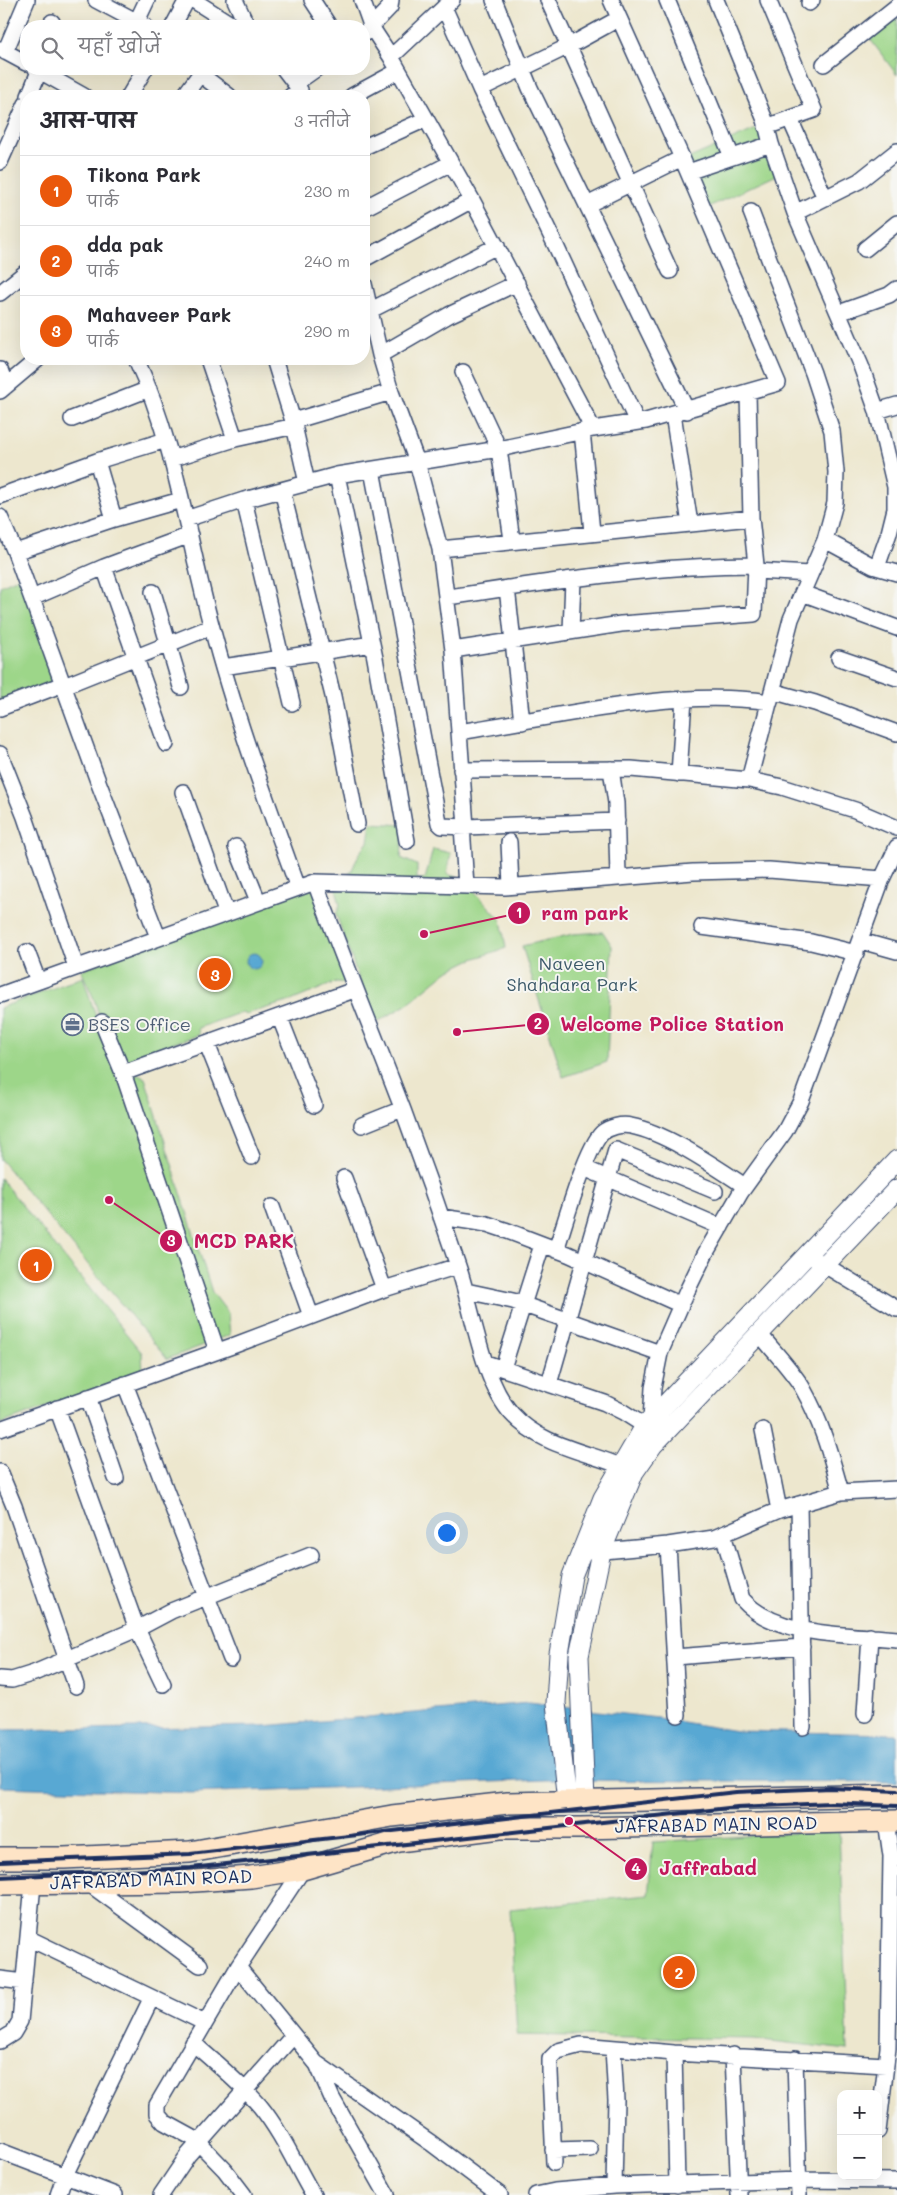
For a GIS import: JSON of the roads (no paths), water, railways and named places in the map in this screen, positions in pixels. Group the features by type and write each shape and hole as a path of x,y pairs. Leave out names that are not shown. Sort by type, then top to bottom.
{"main road":[{"name":"JAFRABAD MAIN ROAD","path":"0,1858 64,1858 190,1852 369,1820 576,1793 897,1794"},
{"path":"859,1822 860,1795"},
{"path":"369,1820 376,1848"},
{"name":"JAFRABAD MAIN ROAD","path":"0,1884 181,1882 251,1877 303,1869 398,1841 500,1828 892,1821"}],"street":[{"path":"20,60 2,50 27,0"},
{"path":"96,0 134,20"},
{"path":"142,20 147,0"},
{"path":"178,20 187,0"},
{"path":"193,0 225,20"},
{"path":"235,0 244,20"},
{"path":"312,0 326,20"},
{"path":"362,0 366,20"},
{"path":"370,29 390,7 390,0"},
{"path":"494,0 521,68 587,205 680,412 690,524"},
{"path":"548,0 670,272"},
{"path":"186,519 244,500 336,475 499,449 587,430 637,422 680,412 778,384 682,158 611,0"},
{"path":"667,0 732,157"},
{"path":"716,0 766,127 795,213 861,366 877,411 895,479 894,509 889,533 877,567"},
{"path":"766,127 814,110 768,0"},
{"path":"391,57 448,4 480,89 556,246 637,422"},
{"path":"824,64 897,6"},
{"path":"480,89 618,19"},
{"path":"370,33 391,57 472,200 517,283 587,430 592,532"},
{"path":"363,90 398,71"},
{"path":"31,90 34,75"},
{"path":"47,75 74,90"},
{"path":"133,90 141,75"},
{"path":"188,90 198,75"},
{"path":"205,75 222,90"},
{"path":"288,75 297,90"},
{"path":"299,90 311,75"},
{"path":"0,162 20,117"},
{"path":"370,144 426,119"},
{"path":"790,119 825,198"},
{"path":"688,172 771,144"},
{"path":"795,213 859,181 897,151"},
{"path":"587,205 630,182 682,158"},
{"path":"370,205 451,163"},
{"path":"370,256 472,200"},
{"path":"748,780 791,619 825,540 834,502 836,472 832,431 813,373 751,212"},
{"path":"865,249 897,223"},
{"path":"370,319 497,246"},
{"path":"0,293 20,277"},
{"path":"380,355 449,315 517,283"},
{"path":"838,313 889,296 897,289"},
{"path":"370,326 391,392 417,462 440,548 448,597 453,650 466,886"},
{"path":"3,388 31,365"},
{"path":"139,365 149,389 166,440 211,628 298,888"},
{"path":"210,365 234,439"},
{"path":"276,365 294,424 307,483"},
{"path":"0,370 3,388"},
{"path":"463,372 499,449 512,540"},
{"path":"72,419 149,389"},
{"path":"171,459 234,439 294,424 391,392"},
{"path":"453,650 621,624 754,614 756,568 751,518 748,393"},
{"path":"877,411 897,405"},
{"path":"0,496 97,461 166,440"},
{"path":"97,461 114,519"},
{"path":"372,470 408,651 438,821 442,826 617,821"},
{"path":"336,475 372,644 408,841"},
{"path":"282,490 333,696 357,824"},
{"path":"15,552 114,519 181,500"},
{"path":"244,500 292,703"},
{"path":"0,517 32,598 61,686 158,937"},
{"path":"440,548 751,518"},
{"path":"32,598 104,567 190,536"},
{"path":"825,540 877,567 897,573"},
{"path":"104,567 166,744"},
{"path":"448,597 507,588 678,568 756,568 810,574"},
{"path":"571,631 573,580"},
{"path":"507,588 511,640 522,722"},
{"path":"153,592 167,645 181,687"},
{"path":"802,593 897,628"},
{"path":"0,708 211,628"},
{"path":"223,666 282,659 372,644"},
{"path":"839,658 897,678"},
{"path":"459,732 637,704 684,699 771,697 815,703 897,733"},
{"path":"679,774 684,699"},
{"path":"0,754 76,967"},
{"path":"461,770 611,769 748,780 855,810 897,828"},
{"path":"611,769 617,821 618,877"},
{"path":"183,792 226,912"},
{"path":"509,842 511,886"},
{"path":"236,847 258,901"},
{"path":"576,1793 580,1703 579,1656 601,1552 627,1469 648,1423 660,1353 705,1254 745,1186 785,1131 801,1101 859,947 882,879 897,847"},
{"path":"1,991 38,981 226,912 315,882 511,886 693,872 770,870 882,879"},
{"path":"315,882 354,990 402,1109 441,1217 466,1291 486,1363 499,1398 514,1416 535,1433 569,1449 627,1469"},
{"path":"702,927 811,942 897,951"},
{"path":"26,952 38,981"},
{"path":"123,1073 354,990"},
{"path":"280,1018 314,1105"},
{"path":"102,1022 123,1073 217,1351"},
{"path":"208,1044 252,1157"},
{"path":"362,1125 402,1109"},
{"path":"503,1368 524,1304 596,1141 601,1134 609,1129 631,1126 667,1140 745,1186"},
{"path":"548,1384 606,1178 616,1150 715,1191"},
{"path":"648,1423 720,1361 759,1333 897,1160"},
{"path":"584,1168 721,1227"},
{"path":"344,1178 384,1288"},
{"path":"576,1793 556,1703 558,1654 572,1576 603,1498 627,1469 652,1445 720,1361 816,1260 897,1188"},
{"path":"272,1207 311,1316"},
{"path":"441,1217 487,1224 584,1261 681,1304"},
{"path":"816,1260 897,1309"},
{"path":"0,1429 217,1351 384,1288 458,1266"},
{"path":"466,1291 524,1304 660,1353"},
{"path":"759,1333 801,1386 831,1455 841,1492"},
{"path":"486,1363 605,1403 648,1423"},
{"path":"125,1384 231,1659"},
{"path":"88,1397 116,1478"},
{"path":"57,1408 137,1629 162,1684"},
{"path":"763,1430 779,1510"},
{"path":"0,1472 68,1657 76,1686"},
{"path":"581,1552 601,1552 668,1545 714,1538 779,1510 841,1492 897,1489"},
{"path":"799,1504 803,1727"},
{"path":"723,1534 742,1599 768,1620 801,1629 897,1639"},
{"path":"668,1545 678,1715"},
{"path":"0,1679 12,1680 137,1629 171,1611 310,1555"},
{"path":"865,1714 870,1636"},
{"path":"675,1657 802,1647"},
{"path":"882,2098 886,2065 892,1821"},
{"path":"244,2195 225,2170 198,2142 164,2122 156,2110 161,2095 238,1967 303,1869"},
{"path":"88,1883 200,1965"},
{"path":"0,2041 14,2033 20,2021 33,1884"},
{"path":"28,1938 151,1999 205,2023"},
{"path":"238,1967 316,2062 431,2143 500,2195"},
{"path":"0,1979 24,1982"},
{"path":"58,2195 65,2175 151,1999"},
{"path":"161,2195 173,2174 198,2142 294,2036"},
{"path":"193,2043 260,2107 279,2134 313,2195"},
{"path":"590,2149 554,2156 550,2059 558,2051 581,2045 674,2053 886,2065"},
{"path":"613,2048 616,2100 614,2186"},
{"path":"674,2053 676,2185"},
{"path":"733,2055 739,2189"},
{"path":"795,2059 799,2188"},
{"path":"316,2062 332,2098 387,2195"},
{"path":"0,2151 115,2195"},
{"path":"536,2195 555,2191 614,2186 676,2185 739,2189 799,2188 897,2181"}],"water":[{"path":"251,953 257,953 262,958 260,967 251,969 246,964 246,958"},
{"path":"529,1703 658,1718 737,1731 897,1734 897,1782 545,1780 191,1793 0,1787 0,1730 263,1726"}],"railway":[{"path":"0,1862 190,1854 736,1792 831,1788 897,1791"},
{"path":"0,1877 191,1868 737,1807 831,1803 897,1806"}],"place":[{"name":"ram park","path":"424,934"},
{"name":"Mahaveer Park","path":"215,974"},
{"name":"BSES Office","path":"72,1025"},
{"name":"Welcome Police Station","path":"457,1032"},
{"name":"MCD PARK","path":"109,1200"},
{"name":"Tikona Park","path":"36,1265"},
{"name":"Jaffrabad","path":"569,1821"},
{"name":"dda pak","path":"679,1972"}],"park label":[{"name":"Naveen Shahdara Park","path":"572,974"}]}
